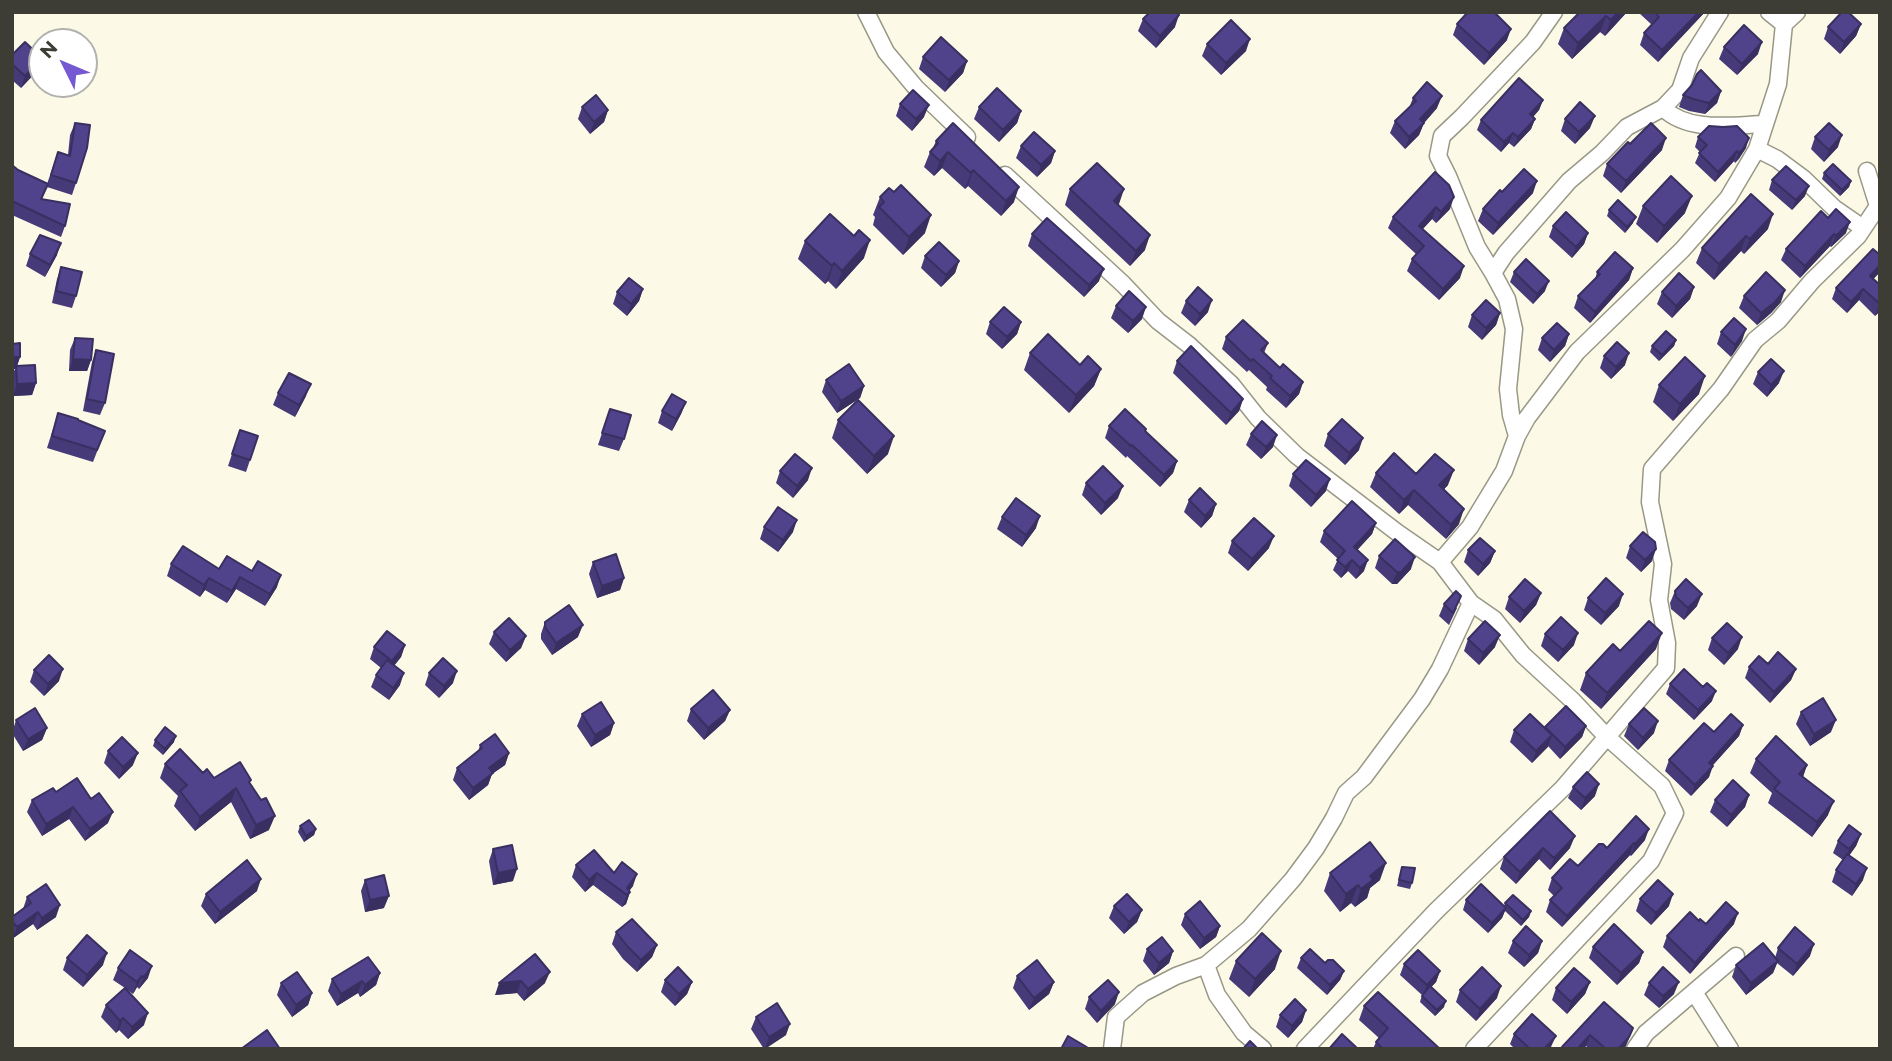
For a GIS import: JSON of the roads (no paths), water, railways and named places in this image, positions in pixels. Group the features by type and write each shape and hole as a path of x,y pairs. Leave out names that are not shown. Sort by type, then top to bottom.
{"street":[{"path":"866,12 886,52 916,88 1028,198 1123,284 1158,321 1231,384 1258,418 1297,456 1440,562 1471,603 1494,619 1523,655 1662,786 1675,813 1651,861 1474,1049"},
{"path":"1517,436 1508,389 1514,329 1507,299 1477,247 1438,156 1442,136 1533,42 1554,12"},
{"path":"1493,273 1506,253 1569,181 1627,127 1663,108 1680,90 1691,58 1720,12"},
{"path":"1769,12 1784,24"},
{"path":"1440,562 1470,527 1504,471 1527,418 1577,352 1682,250 1728,198 1757,149 1778,84 1784,24 1797,12"},
{"path":"1663,108 1673,118 1698,125 1765,124"},
{"path":"1757,149 1804,179 1834,208 1863,228"},
{"path":"1305,1049 1436,911 1544,806 1666,668 1667,643 1659,600 1663,564 1650,502 1652,469 1721,389 1755,340 1777,321 1812,281 1858,236 1878,206 1867,171"},
{"path":"1112,1049 1116,1017 1143,993 1176,976 1206,965 1249,929 1293,878 1316,848 1346,793 1364,777 1422,699 1440,669 1471,603"},
{"path":"1635,1049 1646,1033 1736,956"},
{"path":"1206,965 1217,995 1244,1033 1263,1049"},
{"path":"1694,992 1730,1049"}]}
